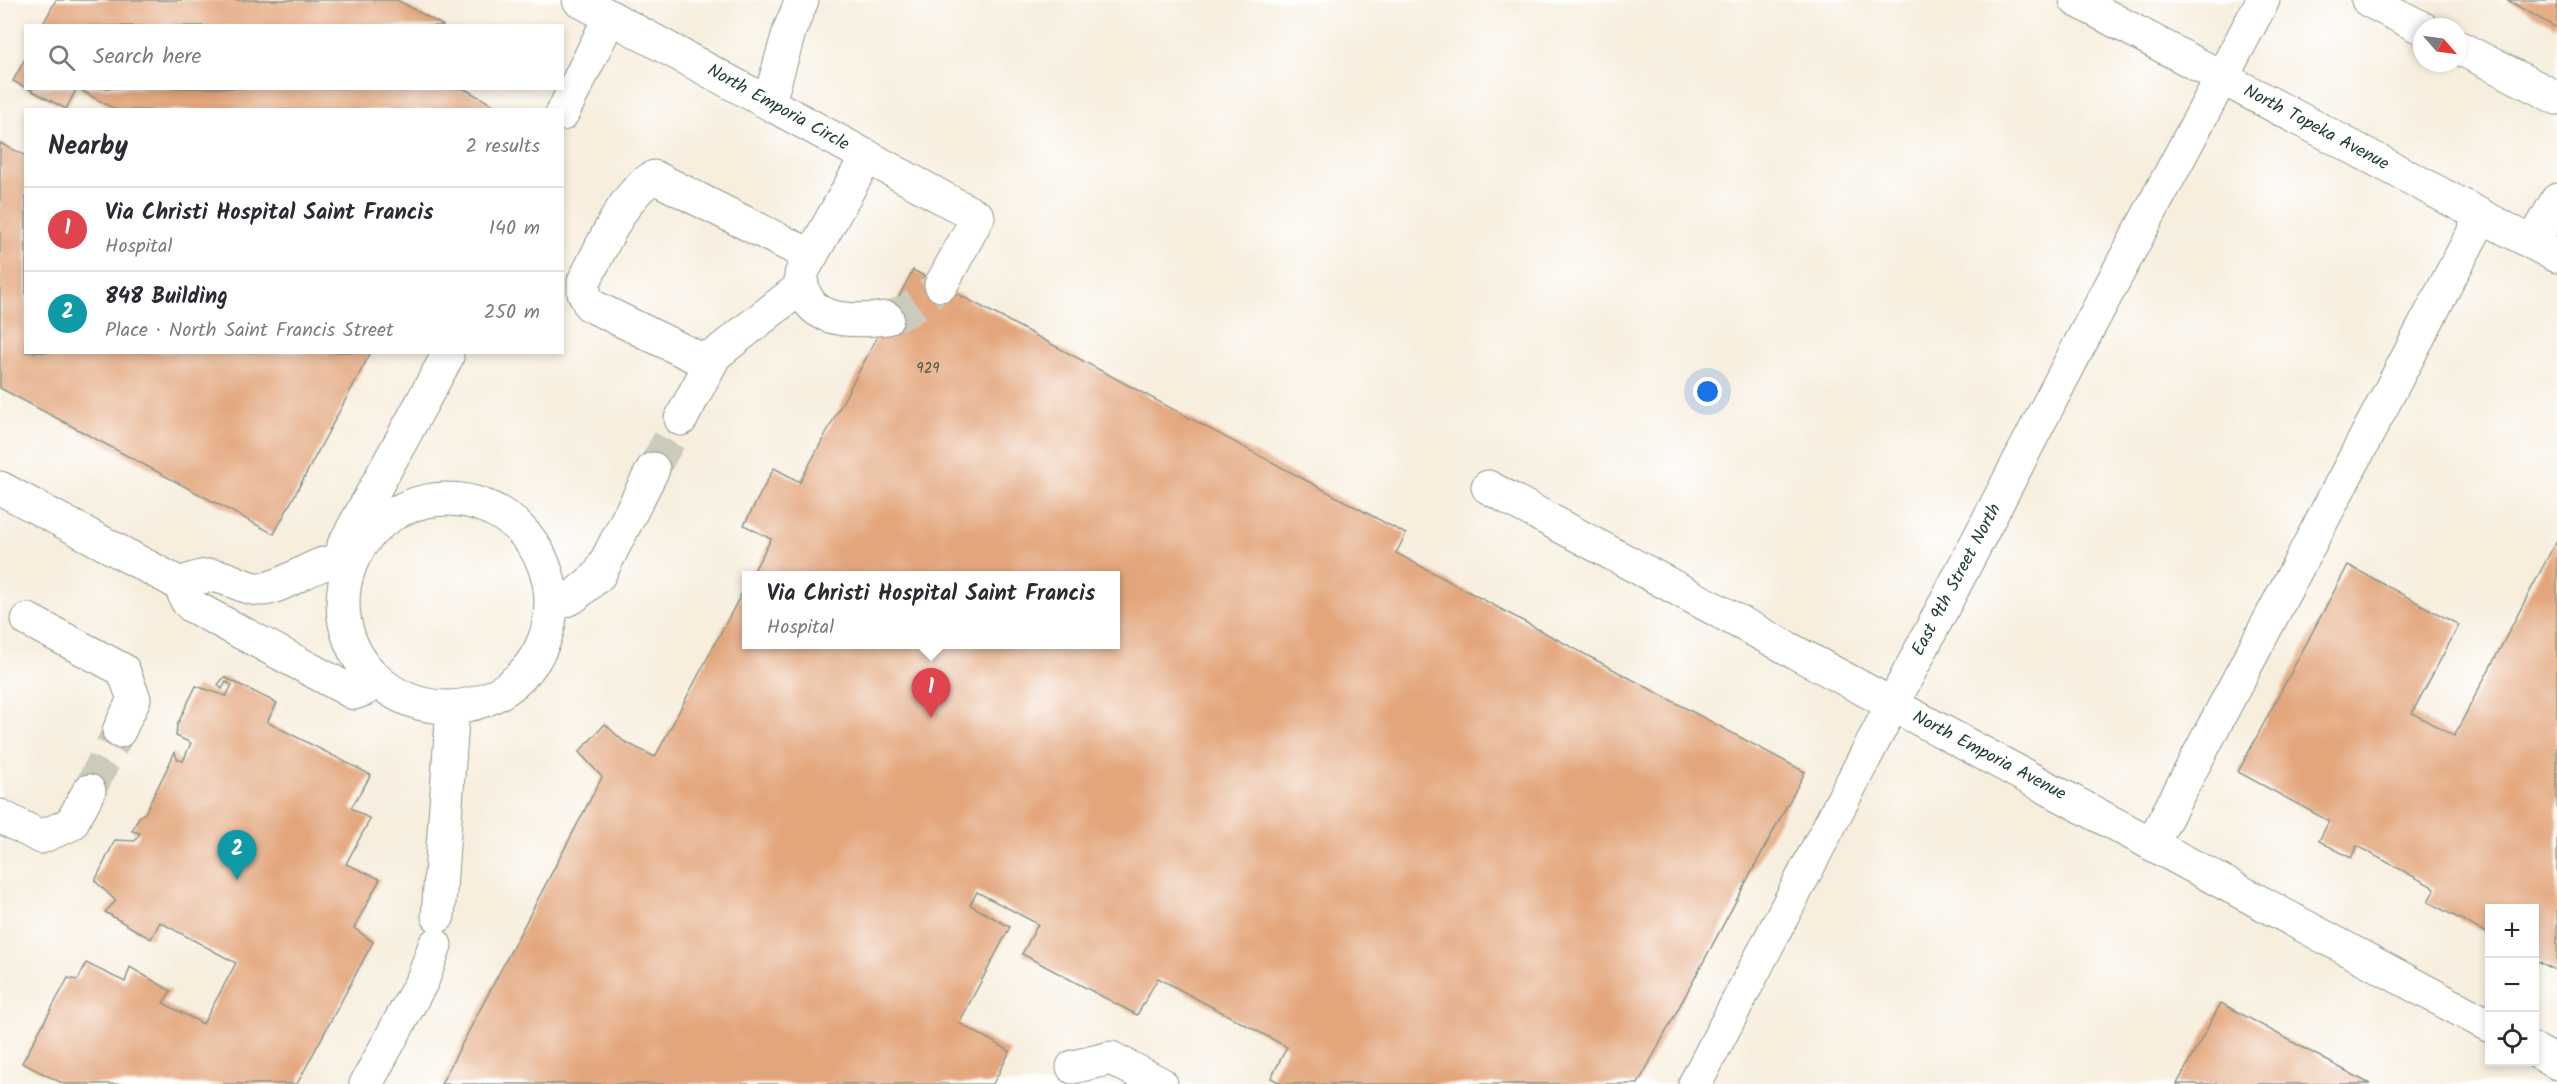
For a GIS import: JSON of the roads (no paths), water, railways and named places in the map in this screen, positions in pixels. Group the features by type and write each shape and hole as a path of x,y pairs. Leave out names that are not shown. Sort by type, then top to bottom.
{"street":[{"name":"North Emporia Circle","path":"579,0 978,217 941,285"},
{"path":"769,102 790,29 802,0"},
{"name":"North Topeka Avenue","path":"2076,0 2545,249"},
{"name":"East 9th Street North","path":"1695,1084 1892,703 2263,0"},
{"path":"2368,0 2413,23"},
{"path":"564,110 610,17"},
{"path":"2467,52 2557,98"},
{"path":"867,156 801,274 801,287 815,310 828,316 861,321 887,318"},
{"path":"801,287 715,355 700,359 590,305 584,293 584,281 630,196 643,183 654,177 811,256"},
{"path":"2545,249 2557,200"},
{"path":"2152,844 2482,216"},
{"path":"681,419 715,355"},
{"path":"180,584 208,575 253,590 268,588 319,564 343,560 370,531 397,511 428,500 462,498 493,508 520,527 540,554 550,585 551,619 539,652 517,680 487,699 453,707 417,704 386,688 376,679 361,663 346,631 342,596 343,560 447,357"},
{"path":"551,606 573,597 599,575 653,470"},
{"name":"North Emporia Avenue","path":"1488,487 2485,1023"},
{"path":"0,488 180,584 186,601 192,606 354,693 365,689 376,679"},
{"path":"28,620 123,670 134,699 119,731"},
{"path":"366,1084 423,979 436,930 453,707"},
{"path":"0,816 41,837 71,824 89,791"},
{"path":"2539,1052 2557,1063"},
{"path":"1073,1067 1111,1058 1161,1084"}],"tunnel":[{"path":"887,318 907,311 941,285"},
{"path":"653,469 681,419"},
{"path":"89,791 119,731"}],"place":[{"name":"Via Christi Hospital Saint Francis","path":"931,718"},
{"name":"848 Building","path":"237,880"}]}
